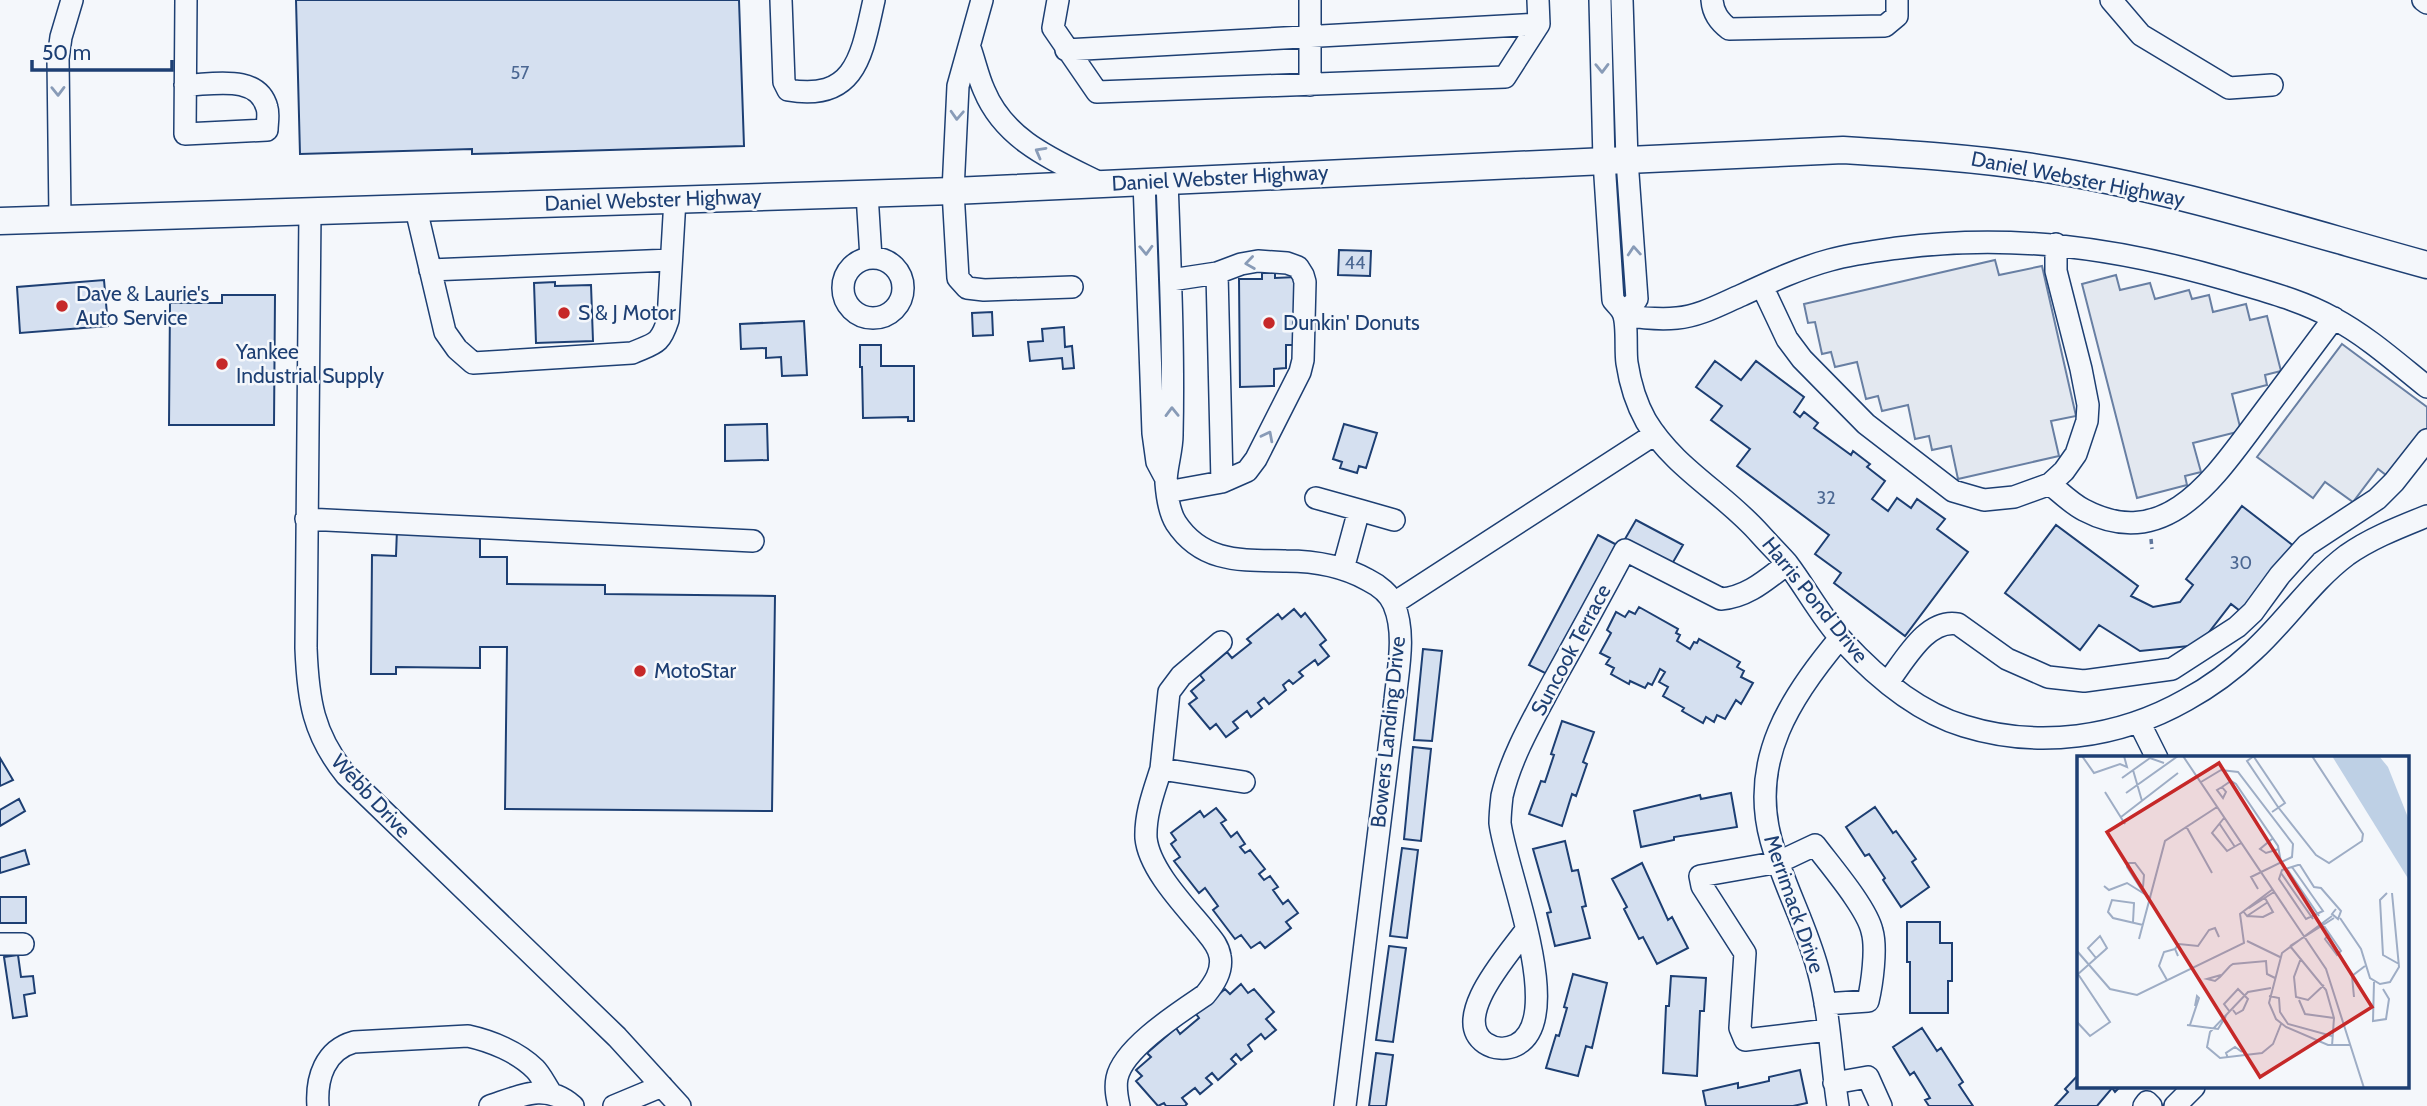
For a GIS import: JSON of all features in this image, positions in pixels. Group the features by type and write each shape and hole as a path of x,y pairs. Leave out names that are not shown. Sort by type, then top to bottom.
{"main road":[{"name":"Daniel Webster Highway","path":"0,221 953,191 1843,150 1953,156 2041,168 2170,194 2427,265"}],"street":[{"path":"60,218 58,59 61,37 72,0"},
{"path":"184,85 186,0"},
{"path":"781,0 784,82 788,90 798,92 826,90 841,84 862,54 874,0"},
{"path":"982,0 958,86 953,191 958,278 967,288 984,290 1072,286"},
{"path":"1058,0 1052,28 1097,92 1505,77 1539,24 1538,0"},
{"path":"1310,0 1310,85"},
{"path":"1601,0 1616,161"},
{"path":"1616,161 1622,0"},
{"path":"1712,0 1712,8 1719,21 1728,29 1885,26 1896,16 1897,0"},
{"path":"2111,0 2141,35 2229,88 2272,85"},
{"path":"1066,50 1539,24"},
{"path":"970,48 984,90 1006,127 1037,150 1100,183"},
{"name":"Harris Pond Drive","path":"1616,161 1637,299 1624,315 1627,362 1631,385 1646,420 1674,458 1746,518 1787,564 1840,638 1866,664 1919,705 1962,726 1989,733 2041,738 2081,736 2139,722 2188,699 2230,671 2254,651 2324,576 2347,556 2389,532 2427,516"},
{"path":"1156,181 1171,279 1172,438 1166,486"},
{"path":"1156,181 1153,433 1157,462 1166,486 1169,508 1176,523 1191,540 1207,550 1224,558 1244,561 1331,565 1356,573 1379,586 1394,603 1655,434"},
{"path":"867,194 871,258"},
{"path":"416,209 445,332 457,349 473,363 632,353 663,337 668,320 674,199"},
{"name":"Webb Drive","path":"310,211 306,519 308,686 312,712 320,735 331,756 346,775 607,1027 680,1106"},
{"path":"1624,315 1654,319 1679,318 1708,310 1831,259 1876,251 1950,243 2056,244 2098,249 2207,274 2293,300 2334,318 2427,387"},
{"path":"1762,286 1787,339 1819,379 1866,424 1953,491 1984,500 2014,497 2050,484 2076,454 2086,428 2088,405 2079,357 2056,271 2056,244"},
{"path":"430,270 671,260"},
{"path":"1166,486 1222,482 1247,471 1256,459 1300,372 1304,347 1306,282 1298,267 1287,263 1258,261 1217,273 1171,279"},
{"path":"1217,273 1222,482"},
{"path":"2050,484 2084,510 2101,517 2122,521 2151,521 2177,510 2208,485 2227,462 2334,318"},
{"path":"1888,682 1929,629 1950,623 1958,624 2007,659 2048,677 2084,681 2172,669 2237,627 2253,612 2307,545 2377,499 2427,440"},
{"path":"1316,498 1394,520"},
{"path":"1343,569 1359,510"},
{"path":"306,519 753,541"},
{"name":"Suncook Terrace","path":"1526,930 1475,1007 1474,1026 1477,1034 1491,1046 1500,1048 1518,1044 1530,1030 1536,1016 1537,984 1526,930 1501,825 1503,795 1512,766 1537,711 1625,550 1721,599 1745,594 1787,564"},
{"name":"Bowers Landing Drive","path":"1345,1106 1399,664 1399,625 1394,603"},
{"name":"Merrimack Drive","path":"1838,1106 1825,1004 1817,968 1771,841 1766,802 1774,744 1790,705 1840,638"},
{"path":"1119,1106 1117,1077 1128,1056 1205,995 1213,985 1220,966 1217,945 1174,893 1150,852 1146,838 1147,816 1161,769 1169,692 1181,676 1221,642"},
{"path":"2172,669 2188,699"},
{"path":"2139,722 2156,756"},
{"path":"1161,769 1244,782"},
{"path":"1825,1004 1868,1001 1872,980 1872,931 1856,901 1815,845 1779,862 1700,876 1702,886 1745,953 1740,1028 1745,1040 1828,1030"},
{"path":"0,944 23,944"},
{"path":"318,1106 317,1089 330,1056 341,1046 367,1041 468,1036 485,1040 536,1069 551,1093"},
{"path":"1834,1083 1868,1077 1881,1106"},
{"path":"614,1106 662,1086"},
{"path":"2175,1106 2193,1088"},
{"path":"490,1106 537,1092 561,1096 573,1106"},
{"path":"2144,1106 2147,1102 2151,1106"}],"shaded area":[{"path":"1995,260 1999,275 2042,266 2076,416 2051,421 2059,456 1958,479 1951,446 1932,450 1929,436 1915,439 1908,405 1882,411 1878,396 1866,399 1857,362 1835,367 1831,352 1822,354 1815,322 1808,323 1804,304"},
{"path":"2116,275 2120,290 2150,283 2155,299 2189,290 2192,299 2209,295 2213,312 2246,304 2250,320 2267,316 2281,371 2265,375 2267,385 2232,394 2241,431 2193,443 2201,472 2185,476 2187,485 2137,498 2082,284"},
{"path":"2342,344 2427,407 2427,428 2390,478 2378,469 2353,502 2325,482 2313,498 2257,457"}],"building":[{"path":"296,0 739,0 744,146 472,154 472,149 300,154"},
{"path":"1339,250 1371,251 1370,276 1338,275"},
{"name":"Dunkin' Donuts","path":"1262,273 1275,273 1275,278 1296,277 1298,345 1286,345 1286,368 1274,369 1274,386 1240,387 1239,279 1262,279"},
{"name":"Dave & Laurie's Auto Service","path":"104,280 108,326 20,333 17,287"},
{"name":"S & J Motor","path":"555,282 555,286 591,285 593,341 536,343 534,283"},
{"name":"Yankee Industrial Supply","path":"222,295 275,295 274,425 169,425 170,303 222,303"},
{"path":"992,312 993,335 973,336 972,313"},
{"path":"804,321 807,375 782,376 781,357 766,358 766,348 741,349 740,324"},
{"path":"1064,327 1065,347 1072,346 1074,368 1063,369 1062,358 1030,361 1028,342 1043,341 1042,329"},
{"path":"860,345 881,345 881,366 914,366 914,421 908,421 908,417 863,418"},
{"path":"1715,361 1741,380 1756,361 1804,397 1794,412 1800,417 1804,412 1818,423 1814,428 1851,455 1853,451 1870,464 1867,467 1885,481 1872,499 1888,511 1897,498 1911,508 1917,499 1945,519 1937,529 1968,552 1905,636 1834,583 1841,573 1815,554 1829,535 1737,466 1750,449 1711,420 1722,406 1696,387"},
{"path":"767,424 768,460 725,461 725,425"},
{"path":"1344,424 1377,433 1366,468 1359,466 1357,473 1340,468 1342,462 1333,459"},
{"path":"2242,506 2295,547 2244,614 2231,604 2199,645 2140,651 2099,625 2080,650 2005,593 2056,525 2138,586 2131,596 2153,607 2180,602 2193,585 2186,579"},
{"path":"1636,520 1683,545 1672,564 1625,539"},
{"name":"MotoStar","path":"397,529 480,530 480,557 507,557 507,584 605,585 605,594 775,596 772,811 505,809 507,647 480,647 480,668 396,667 396,674 371,674 372,555 396,556"},
{"path":"1598,535 1617,545 1549,675 1529,665"},
{"path":"1639,607 1678,629 1676,633 1680,635 1677,641 1690,649 1699,639 1740,662 1737,667 1744,671 1741,677 1753,683 1741,704 1736,700 1725,719 1717,715 1714,722 1706,717 1703,723 1682,711 1684,708 1663,696 1668,687 1659,682 1665,672 1660,669 1652,685 1648,683 1645,688 1630,681 1629,684 1611,674 1614,668 1606,664 1610,658 1600,653 1611,633 1607,630 1616,612 1625,617 1629,611 1635,614"},
{"path":"1294,609 1301,617 1305,613 1326,640 1320,645 1329,656 1318,665 1315,660 1299,672 1303,676 1293,684 1289,680 1283,685 1286,690 1269,704 1264,698 1258,703 1262,708 1251,717 1247,711 1233,722 1238,728 1226,737 1216,724 1210,729 1189,704 1197,698 1191,691 1204,680 1200,675 1227,652 1232,658 1251,643 1247,639 1278,614 1282,619"},
{"path":"1423,649 1442,651 1432,741 1414,740"},
{"path":"1562,721 1594,732 1583,762 1587,764 1576,796 1572,794 1562,826 1529,814 1541,781 1545,782"},
{"path":"1413,747 1431,749 1421,841 1404,839"},
{"path":"0,758 13,780 0,786"},
{"path":"1731,793 1737,827 1674,837 1674,840 1641,847 1634,811 1700,795 1701,799"},
{"path":"19,799 25,811 0,826 0,810"},
{"path":"1875,807 1916,859 1912,862 1929,887 1901,907 1869,854 1865,856 1846,827"},
{"path":"1216,808 1226,820 1221,823 1231,837 1237,832 1245,844 1240,847 1245,853 1250,850 1265,869 1259,874 1264,880 1270,876 1278,887 1273,890 1283,904 1288,900 1298,913 1286,922 1291,928 1265,948 1260,942 1251,948 1241,935 1235,939 1213,910 1218,906 1205,888 1199,893 1174,861 1180,857 1171,844 1176,840 1171,833 1200,811 1204,817"},
{"path":"1565,841 1572,871 1578,870 1586,906 1582,907 1590,938 1555,946 1547,913 1551,912 1533,849"},
{"path":"1402,848 1418,850 1407,938 1390,936"},
{"path":"25,850 29,864 0,873 0,858"},
{"path":"1642,863 1668,920 1672,917 1688,948 1657,964 1643,937 1639,939 1624,909 1627,907 1612,879"},
{"path":"0,897 26,897 26,923 0,923"},
{"path":"1907,922 1940,922 1940,943 1952,943 1952,981 1948,981 1948,1013 1910,1013"},
{"path":"1389,946 1406,948 1393,1042 1376,1040"},
{"path":"18,955 21,977 33,976 35,993 24,995 27,1016 13,1018 4,957"},
{"path":"1573,974 1607,983 1592,1048 1586,1046 1578,1076 1546,1068 1556,1035 1559,1036"},
{"path":"1671,976 1706,978 1704,1011 1700,1011 1697,1076 1663,1073 1666,1006 1669,1006"},
{"path":"1241,984 1248,993 1254,989 1274,1012 1266,1019 1276,1030 1265,1039 1261,1034 1248,1045 1252,1051 1241,1060 1236,1054 1231,1059 1236,1064 1218,1080 1212,1073 1206,1078 1212,1084 1200,1094 1195,1088 1182,1098 1187,1104 1185,1106 1166,1106 1164,1103 1158,1106 1136,1081 1142,1076 1136,1070 1151,1057 1147,1053 1176,1028 1180,1034 1199,1018 1196,1014 1225,989 1230,994"},
{"path":"1922,1028 1937,1051 1941,1048 1963,1082 1959,1085 1973,1106 1929,1106 1925,1100 1930,1098 1914,1072 1910,1075 1893,1047"},
{"path":"1376,1053 1393,1055 1386,1106 1369,1106"},
{"path":"1800,1070 1807,1103 1793,1106 1706,1106 1703,1091 1738,1083 1738,1088"},
{"path":"2077,1076 2077,1088 2112,1088 2097,1106 2055,1106 2068,1092 2065,1089"}],"place":[{"name":"Dave & Laurie's Auto Service","path":"62,306"},
{"name":"S & J Motor","path":"564,313"},
{"name":"Dunkin' Donuts","path":"1269,323"},
{"name":"Yankee Industrial Supply","path":"222,364"},
{"name":"MotoStar","path":"640,671"}]}
